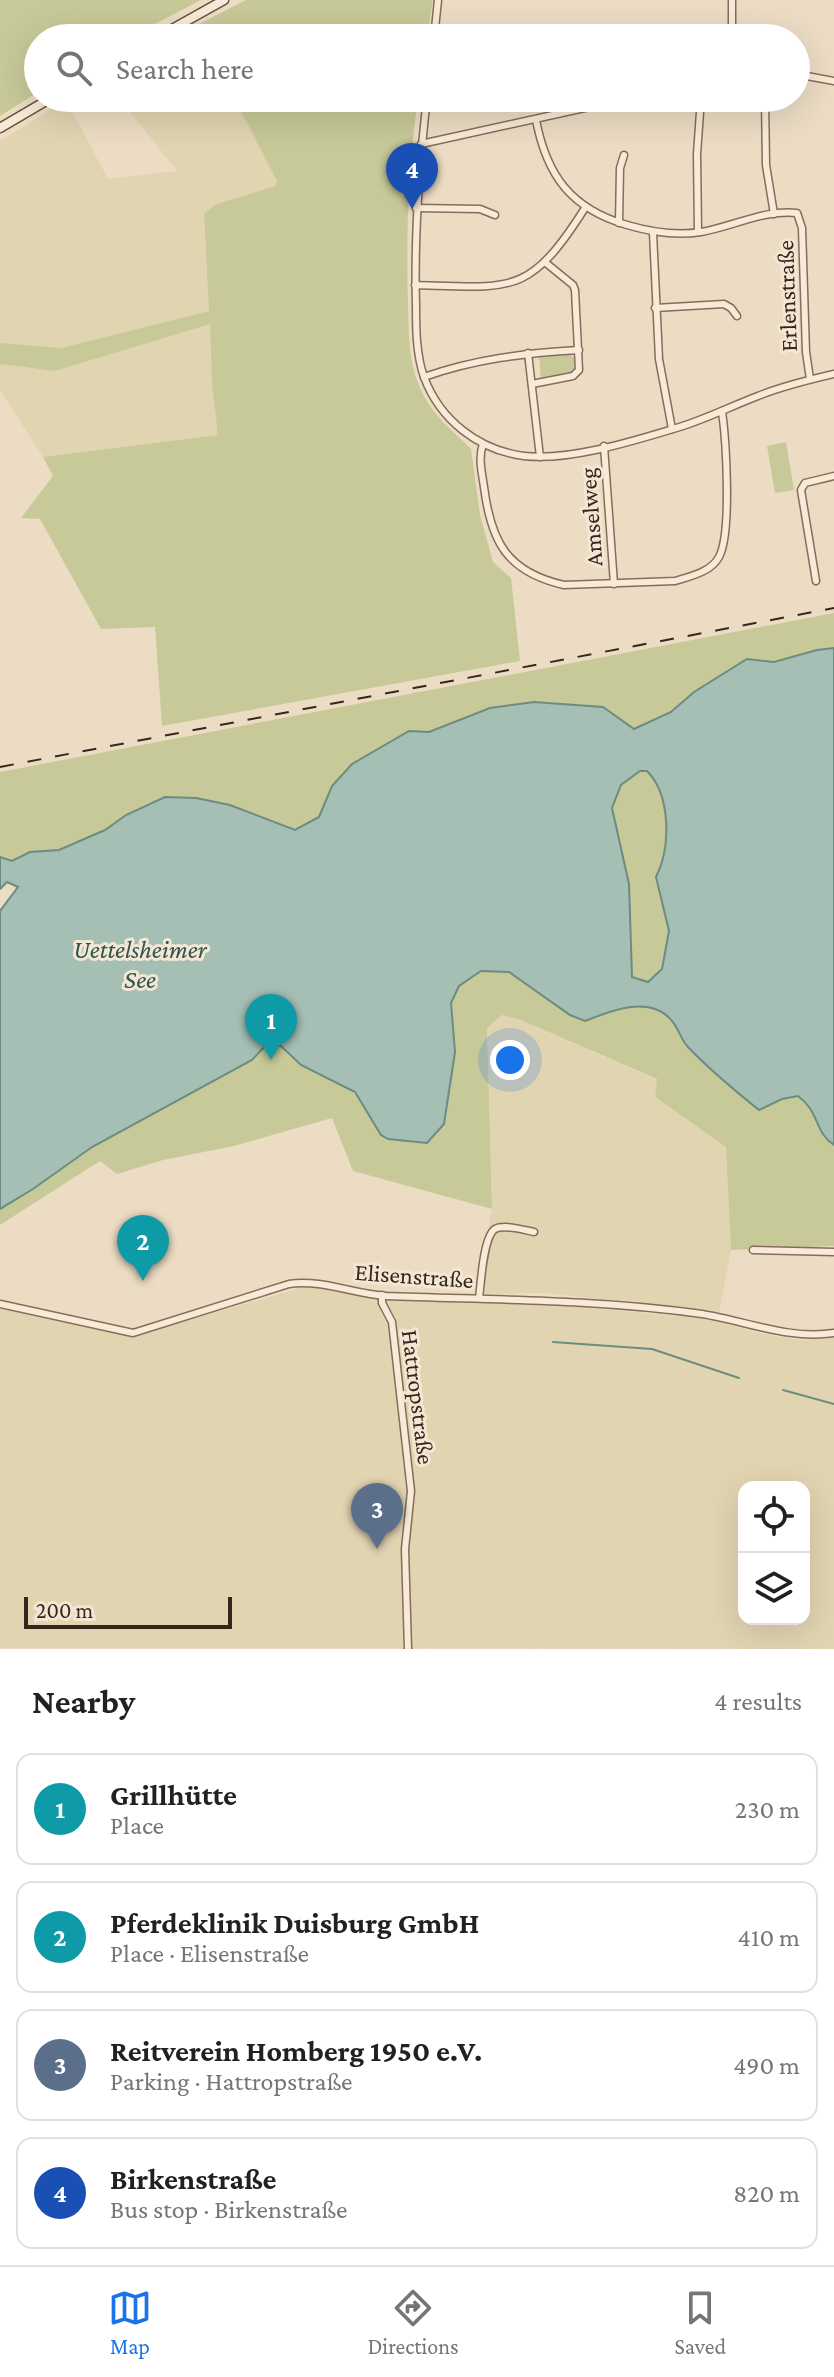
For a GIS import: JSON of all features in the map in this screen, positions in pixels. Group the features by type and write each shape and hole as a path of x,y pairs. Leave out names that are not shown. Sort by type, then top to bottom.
{"main road":[{"path":"181,24 224,0"},
{"path":"0,128 27,112"}],"street":[{"path":"435,24 438,0"},
{"path":"732,0 732,24"},
{"path":"810,77 834,81"},
{"path":"425,112 416,208 418,348 424,377 437,403 453,423 483,444 521,456 540,457 604,446 672,429 757,396 834,374"},
{"path":"421,144 570,112"},
{"path":"698,232 700,112"},
{"path":"536,120 554,172 565,189 585,208 653,233 698,232 774,214 766,165 765,112"},
{"path":"619,223 620,168 624,155"},
{"path":"416,208 480,209 495,215"},
{"path":"415,285 501,285 526,277 546,263 585,208"},
{"name":"Erlenstraße","path":"774,214 797,213 802,228 806,352 810,379"},
{"path":"653,233 659,359 672,429"},
{"path":"532,384 577,374 579,350 575,290 546,263"},
{"path":"655,308 724,304 737,316"},
{"path":"424,377 462,364 528,353 579,350"},
{"path":"528,353 540,457"},
{"path":"483,444 480,452 488,518 495,538 510,558 531,574 547,581 584,586 675,581 704,571 718,558 725,515 722,411"},
{"name":"Amselweg","path":"604,446 614,584"},
{"path":"816,581 801,490 805,483 834,476"},
{"path":"479,1298 487,1245 492,1233 502,1228 534,1232"},
{"path":"753,1250 834,1252"},
{"name":"Elisenstraße","path":"0,1304 133,1333 296,1283 382,1295 545,1300 702,1314 800,1335 834,1333"},
{"name":"Hattropstraße","path":"382,1295 382,1303 392,1322 410,1479 404,1576 408,1649"}],"shaded area":[{"path":"47,112 72,112 108,179 177,171 130,112 241,112 277,181 275,186 217,204 204,213 209,311 62,348 0,343 0,141"},
{"path":"210,323 212,383 219,435 43,457 0,390 0,364 55,371"},
{"path":"502,1015 521,1020 657,1080 655,1097 726,1147 731,1250 719,1312 545,1293 477,1294 492,1209 487,1028"},
{"path":"307,1286 379,1300 545,1304 708,1319 758,1333 800,1340 834,1338 834,1649 0,1648 0,1308 132,1337"}],"green space":[{"path":"0,0 201,0 155,24 24,24 24,101 0,116"},
{"path":"246,0 433,0 429,24 199,24"},
{"path":"241,112 416,112 407,279 412,364 429,404 471,449 480,515 493,562 511,578 520,661 162,726 155,627 101,629 40,519 21,518 53,476 43,457 218,435 210,324 55,371 0,364 0,343 62,348 209,311 204,213 217,204 275,186 277,181"},
{"path":"570,354 576,360 573,372 541,380 539,356"},
{"path":"786,442 794,490 775,493 767,446"},
{"path":"834,613 834,648 774,662 746,660 694,692 671,712 634,729 603,707 490,708 429,732 409,731 332,786 319,817 295,830 165,797 126,815 105,830 59,850 30,852 12,861 0,857 0,772"},
{"path":"647,770 661,794 666,822 664,852 656,877 669,931 662,969 648,983 632,978 629,884 612,808 621,785 632,775"},
{"path":"481,971 509,972 585,1021 630,1007 653,1008 672,1021 686,1044 705,1064 759,1110 782,1099 798,1096 834,1145 834,1246 731,1250 726,1147 655,1097 657,1079 521,1020 502,1015 487,1028 492,1209 353,1171 332,1118 117,1174 100,1161 0,1225 0,1209 92,1147 252,1060 266,1045 281,1046 302,1065 342,1084 355,1095 369,1116 444,1124 455,1052 451,1003 459,986"}],"water":[{"name":"Uettelsheimer See","path":"834,648 834,1145 798,1096 782,1099 759,1110 696,1055 672,1021 653,1008 630,1007 585,1021 570,1015 509,972 481,971 459,986 451,1003 455,1052 444,1124 427,1143 388,1139 381,1135 355,1092 301,1065 281,1046 266,1045 252,1060 92,1147 0,1209 0,911 18,887 7,882 0,889 0,857 12,861 30,852 59,850 105,830 126,815 165,797 196,798 230,805 295,830 319,817 332,786 352,764 409,731 429,732 490,708 534,702 603,707 634,729 671,712 694,692 747,659 774,662","holes":["640,771 647,771 655,781 664,807 666,837 656,877 669,931 662,969 648,982 632,977 629,884 612,808 621,785"]}],"waterway":[{"path":"553,1342 652,1349 739,1378"},
{"path":"783,1390 834,1404"}],"railway":[{"path":"0,767 834,608"}],"place":[{"name":"Birkenstraße","path":"412,209"},
{"name":"Grillhütte","path":"271,1060"},
{"name":"Pferdeklinik Duisburg GmbH","path":"143,1281"},
{"name":"Reitverein Homberg 1950 e.V.","path":"377,1549"}]}
